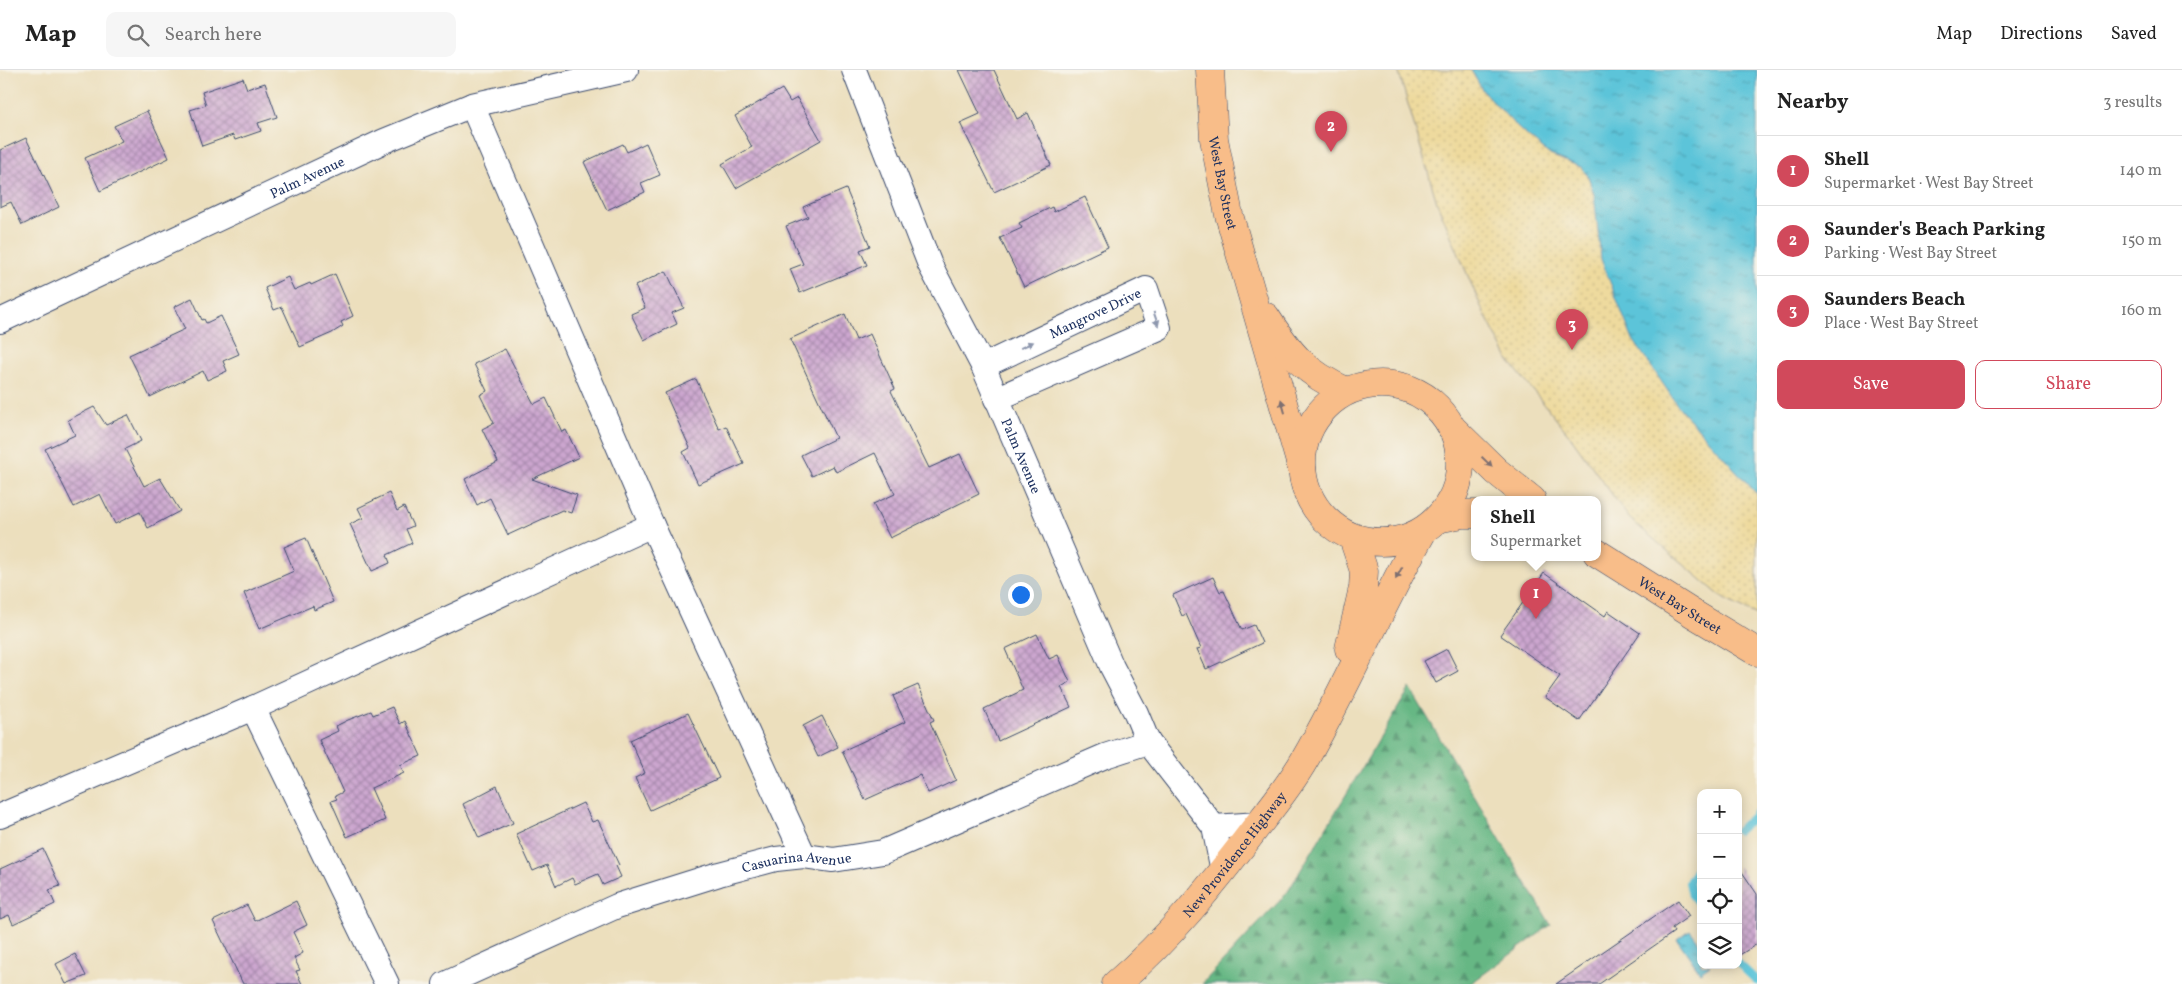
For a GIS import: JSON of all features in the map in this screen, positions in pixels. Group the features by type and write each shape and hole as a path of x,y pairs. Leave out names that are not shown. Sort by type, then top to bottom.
{"main road":[{"name":"West Bay Street","path":"1210,70 1214,140 1229,215 1302,469 1305,487 1312,503 1323,518 1337,529 1353,538 1375,542 1396,541 1430,525 1462,514 1471,514"},
{"name":"West Bay Street","path":"1250,292 1283,343 1307,370 1324,381 1346,391"},
{"name":"West Bay Street","path":"1302,469 1303,450 1308,432 1330,402 1346,391 1364,385 1382,384 1412,390 1437,407 1452,428 1496,471 1527,496"},
{"name":"West Bay Street","path":"1430,525 1447,506 1455,492 1459,476 1460,460 1452,428"},
{"name":"New Providence Highway","path":"1116,984 1136,967 1205,893 1259,824 1305,760 1399,572 1430,525"},
{"name":"New Providence Highway","path":"1332,708 1348,655 1363,588 1364,570 1353,538"},
{"name":"West Bay Street","path":"1601,556 1757,652"}],"street":[{"name":"Palm Avenue","path":"0,321 375,145 472,105 626,70"},
{"name":"Palm Avenue","path":"854,70 930,265 983,366 1112,667 1136,713 1148,742 1214,827 1223,871"},
{"path":"472,105 652,525 804,856"},
{"name":"Mangrove Drive","path":"983,366 1146,290 1159,328 996,399"},
{"path":"0,816 253,708 652,525"},
{"path":"253,708 387,984"},
{"name":"Casuarina Avenue","path":"445,984 617,906 766,861 804,856 833,860 883,852 1105,756 1148,742"},
{"path":"1214,827 1259,824"}],"green space":[{"path":"1410,688 1551,925 1470,984 1202,984 1287,893"}],"sand":[{"path":"1398,70 1471,70 1483,91 1550,155 1581,167 1588,176 1678,406 1757,494 1757,615 1724,599 1629,518 1570,436 1509,361 1482,309 1437,203"}],"water":[{"path":"1471,70 1757,70 1757,494 1678,406 1632,338 1601,259 1594,194 1588,176 1581,167 1550,155 1519,129 1483,91"},
{"path":"1690,930 1697,940 1697,968 1677,939"}],"building":[{"path":"959,70 994,70 1017,119 1028,113 1051,165 994,192 960,123 980,114"},
{"path":"243,78 247,89 265,83 277,117 258,123 261,131 235,140 233,135 202,146 190,110 206,105 202,92"},
{"path":"782,89 790,102 797,98 821,140 736,188 722,164 752,147 735,116"},
{"path":"147,111 169,158 100,191 85,158 122,141 114,126"},
{"path":"26,138 59,207 22,225 11,202 0,207 0,150"},
{"path":"646,143 660,175 641,183 645,192 607,210 584,162 623,144 627,152"},
{"path":"846,189 870,246 860,250 867,265 800,293 790,269 803,264 786,226 808,217 803,207"},
{"path":"1085,197 1108,247 1024,287 1000,238 1022,228 1019,223 1052,207 1054,212"},
{"path":"666,271 684,308 672,313 677,324 644,340 631,314 645,308 635,286"},
{"path":"335,274 353,316 341,322 343,326 332,333 300,347 282,307 274,310 265,288 288,277 294,290 310,283 311,285"},
{"path":"192,298 202,320 204,319 206,323 221,316 239,354 223,361 227,371 207,380 203,371 150,397 129,355 185,329 174,307"},
{"path":"845,314 856,340 870,334 895,389 891,391 929,468 960,454 979,494 890,538 873,504 895,494 875,453 836,472 833,466 812,476 801,455 836,438 790,339"},
{"path":"505,349 534,404 546,398 562,432 566,430 579,457 532,479 577,495 571,513 562,510 508,535 490,498 477,505 465,479 498,462 482,429 494,423 480,395 487,391 474,364"},
{"path":"696,379 719,429 726,426 744,464 698,484 683,452 690,448 665,393"},
{"path":"94,407 106,425 128,415 141,441 125,449 144,486 160,478 180,511 148,528 140,512 115,524 100,494 74,507 45,449 75,435 68,420"},
{"path":"389,493 397,511 404,507 413,526 406,529 412,543 387,555 390,563 372,571 350,524 363,518 358,508"},
{"path":"306,538 333,602 314,610 313,606 259,629 244,593 294,571 284,547"},
{"path":"1544,573 1605,616 1608,611 1640,633 1579,721 1545,697 1560,676 1500,635"},
{"path":"1213,577 1220,592 1224,591 1242,630 1254,625 1262,643 1206,669 1197,649 1201,648 1186,614 1182,616 1173,595"},
{"path":"1037,634 1049,659 1058,655 1070,682 1061,687 1071,707 998,741 984,709 1023,690 1005,649"},
{"path":"1447,649 1458,671 1436,683 1424,661"},
{"path":"918,685 934,720 930,722 956,780 928,793 920,775 865,800 842,751 905,722 893,696"},
{"path":"392,707 400,724 405,721 421,756 400,765 404,773 371,788 385,820 347,837 331,801 337,799 335,796 343,792 319,740 338,731 336,726 348,720 371,711 373,715"},
{"path":"688,713 719,778 650,810 635,778 645,773 630,740"},
{"path":"822,716 838,747 818,757 803,726"},
{"path":"497,786 513,823 479,838 463,804"},
{"path":"583,803 592,822 598,820 619,865 616,866 621,877 603,885 598,874 575,884 572,878 556,886 547,865 533,871 516,834"},
{"path":"43,849 60,886 49,890 55,904 13,924 9,915 0,919 0,869"},
{"path":"1742,872 1757,894 1757,944 1742,953"},
{"path":"1678,900 1689,916 1672,928 1674,932 1599,984 1556,984"},
{"path":"296,901 307,925 293,932 303,953 294,958 300,970 296,971 302,984 243,984 213,921 247,905 255,921"},
{"path":"75,954 86,976 66,984 56,964"}],"waterway":[{"path":"1742,827 1757,813"},
{"path":"1697,869 1689,882 1692,895 1697,902"},
{"path":"1742,967 1757,981"}],"place":[{"name":"Saunder's Beach Parking","path":"1331,152"},
{"name":"Saunders Beach","path":"1572,350"},
{"name":"Shell","path":"1536,619"}]}
